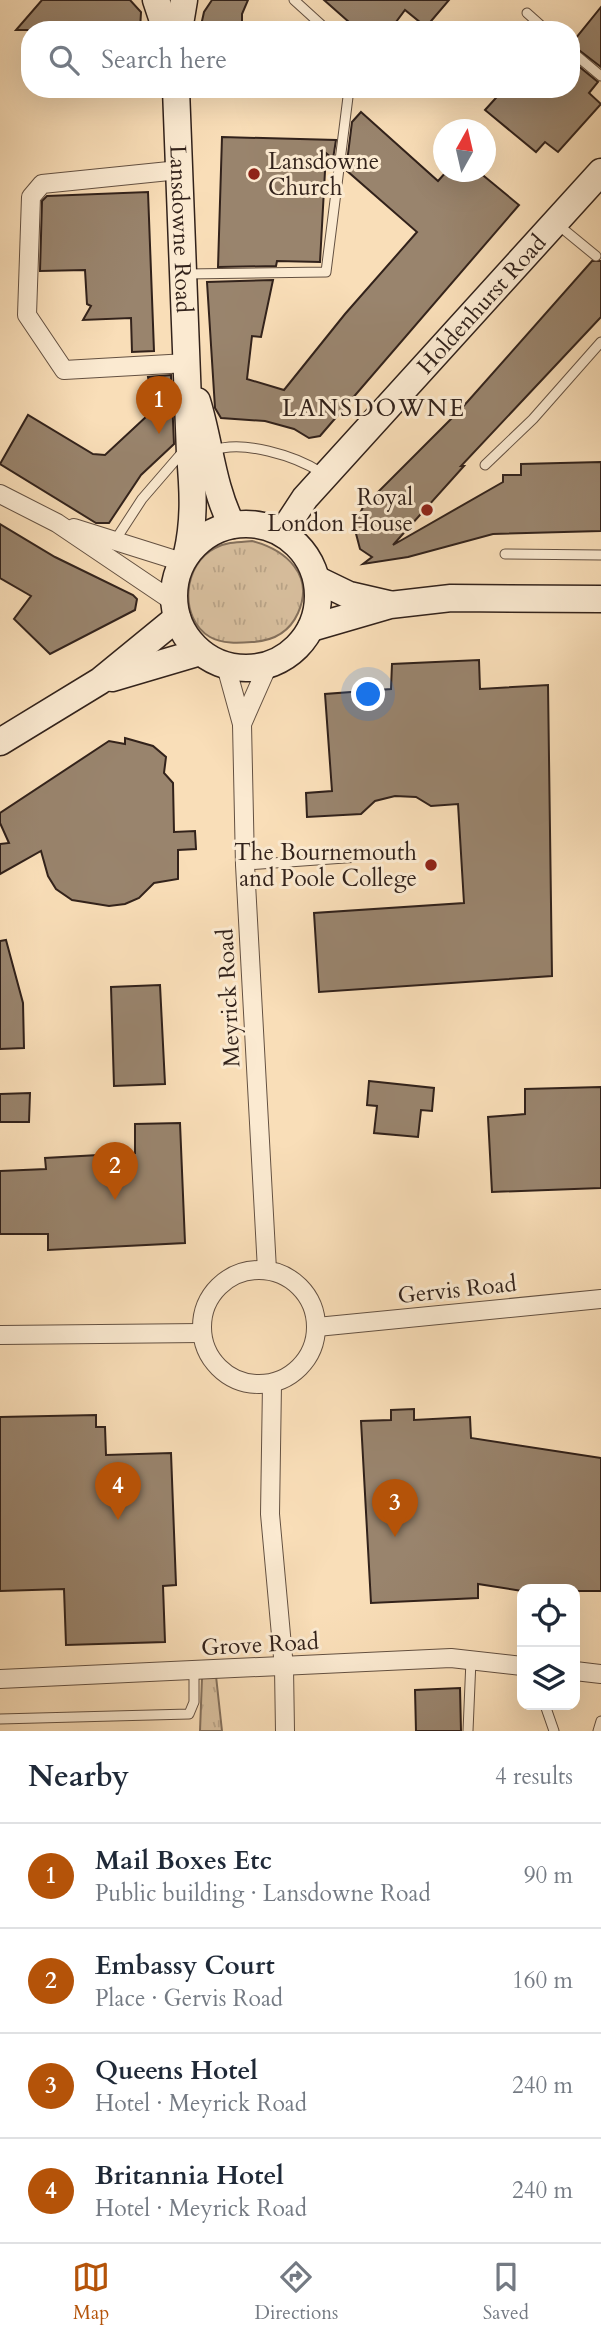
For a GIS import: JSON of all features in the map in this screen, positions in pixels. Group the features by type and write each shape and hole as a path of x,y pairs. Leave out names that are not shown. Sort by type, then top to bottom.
{"main road":[{"path":"156,0 163,21"},
{"path":"180,21 184,0"},
{"name":"Lansdowne Road","path":"176,98 187,366 200,453 194,522 184,558"},
{"name":"Holdenhurst Road","path":"282,533 305,498 601,172"},
{"name":"Lansdowne Road","path":"200,453 232,525"},
{"path":"250,524 282,533 299,547 318,580 317,609 311,628 300,644 268,665 247,668 226,666 200,652 186,637 175,610 175,581 184,558 200,540 232,525 250,524"},
{"path":"318,580 349,595 390,604"},
{"path":"311,628 390,604 451,598 601,599"},
{"path":"0,742 100,681 175,610"},
{"path":"100,681 200,652"}],"street":[{"path":"179,170 42,184 31,197 27,316 64,370 187,366"},
{"path":"0,494 57,523 175,610"},
{"path":"57,523 184,558"},
{"name":"Meyrick Road","path":"242,724 268,665"},
{"name":"Meyrick Road","path":"226,666 242,724 245,865 267,1269"},
{"path":"267,1269 287,1276 303,1288 313,1305 317,1327 314,1347 304,1365 288,1377 272,1384 251,1385 232,1378 216,1366 205,1349 201,1333 203,1313 211,1295 226,1280 244,1271 267,1269"},
{"name":"Gervis Road","path":"317,1327 601,1299"},
{"path":"0,1335 201,1333"},
{"path":"272,1384 270,1514 284,1668 285,1731"},
{"name":"Grove Road","path":"0,1679 284,1668 451,1658 517,1665"},
{"path":"580,1672 601,1674"}],"lane":[{"path":"294,0 317,21"},
{"path":"527,13 536,21"},
{"path":"580,58 601,76"},
{"path":"183,274 326,272 348,98"},
{"path":"555,222 596,256"},
{"path":"485,465 533,419 601,342"},
{"path":"116,540 142,499 180,456 222,447 255,450 314,467 326,475"},
{"path":"505,554 601,555"},
{"path":"245,865 401,854"},
{"path":"468,1731 471,1660"},
{"path":"0,1719 189,1714 194,1702 194,1672"},
{"path":"546,1710 554,1731"},
{"path":"598,1731 601,1721"}],"green space":[{"path":"252,541 276,551 294,566 303,587 298,613 285,631 267,640 236,643 210,637 200,628 189,605 188,591 196,566 215,548 228,543"},
{"path":"216,1676 222,1731 200,1731 202,1678"}],"building":[{"path":"42,0 130,0 141,12 140,21 24,21"},
{"path":"212,0 248,0 242,21 202,21"},
{"path":"324,0 449,0 431,21 419,21 405,10 397,21 348,21"},
{"path":"601,7 601,67 580,51 580,33"},
{"path":"580,67 598,82 589,93 601,104 558,152 545,142 536,152 485,110 496,98 580,98"},
{"path":"361,112 433,177 433,182 491,182 519,205 320,436 309,438 294,429 265,421 221,418 215,408 207,282 273,280 261,337 252,336 247,379 284,390 345,314 417,232 346,170 352,122"},
{"path":"222,137 336,140 333,159 326,153 320,262 277,261 276,266 218,267"},
{"path":"148,192 154,351 132,352 131,318 83,320 91,306 87,304 85,270 40,271 42,201 47,196"},
{"path":"592,261 601,261 601,317 461,466 464,466 393,545 503,482 503,475 521,475 521,464 601,462 601,531 493,534 408,557 363,564 372,557 360,549 354,526 363,507 461,409"},
{"path":"171,375 174,444 141,475 109,523 96,523 0,464 28,415 93,454 105,455 148,415 142,401 151,395 148,377"},
{"path":"0,524 55,557 133,595 137,599 135,610 50,654 14,619 31,596 0,578"},
{"name":"The Bournemouth and Poole College","path":"479,660 480,689 548,685 552,976 319,992 314,913 464,903 458,804 431,806 416,797 395,796 375,801 361,814 307,817 306,793 332,791 325,694 391,689 392,664"},
{"path":"125,738 153,746 166,757 164,773 173,783 174,832 195,831 196,849 178,850 178,879 154,883 139,898 125,904 109,906 72,900 56,889 48,876 41,851 0,874 0,844 9,843 0,823 0,813 109,741 125,744"},
{"path":"6,940 23,1003 24,1048 0,1049 0,941"},
{"path":"160,985 165,1084 114,1086 111,987"},
{"path":"369,1081 434,1088 432,1111 421,1110 418,1137 374,1133 377,1106 367,1105"},
{"path":"601,1087 601,1188 492,1192 488,1117 525,1114 525,1089"},
{"path":"30,1093 29,1122 0,1122 0,1094"},
{"path":"180,1123 185,1243 48,1250 48,1234 0,1234 0,1171 46,1169 45,1158 135,1153 135,1124"},
{"path":"414,1409 414,1420 470,1417 471,1438 601,1458 601,1591 580,1591 580,1584 517,1584 517,1590 478,1584 478,1598 371,1603 361,1421 391,1420 391,1410"},
{"path":"96,1415 96,1427 105,1427 106,1455 171,1453 176,1585 163,1586 165,1642 66,1645 64,1589 0,1591 0,1417"},
{"path":"460,1688 461,1731 416,1731 415,1690"}],"place":[{"name":"Lansdowne Church","path":"254,174"},
{"name":"Mail Boxes Etc","path":"159,434"},
{"name":"Royal London House","path":"427,510"},
{"name":"The Bournemouth and Poole College","path":"431,865"},
{"name":"Embassy Court","path":"115,1200"},
{"name":"Britannia Hotel","path":"118,1520"},
{"name":"Queens Hotel","path":"395,1537"}],"district":[{"name":"LANSDOWNE","path":"374,408"}]}
